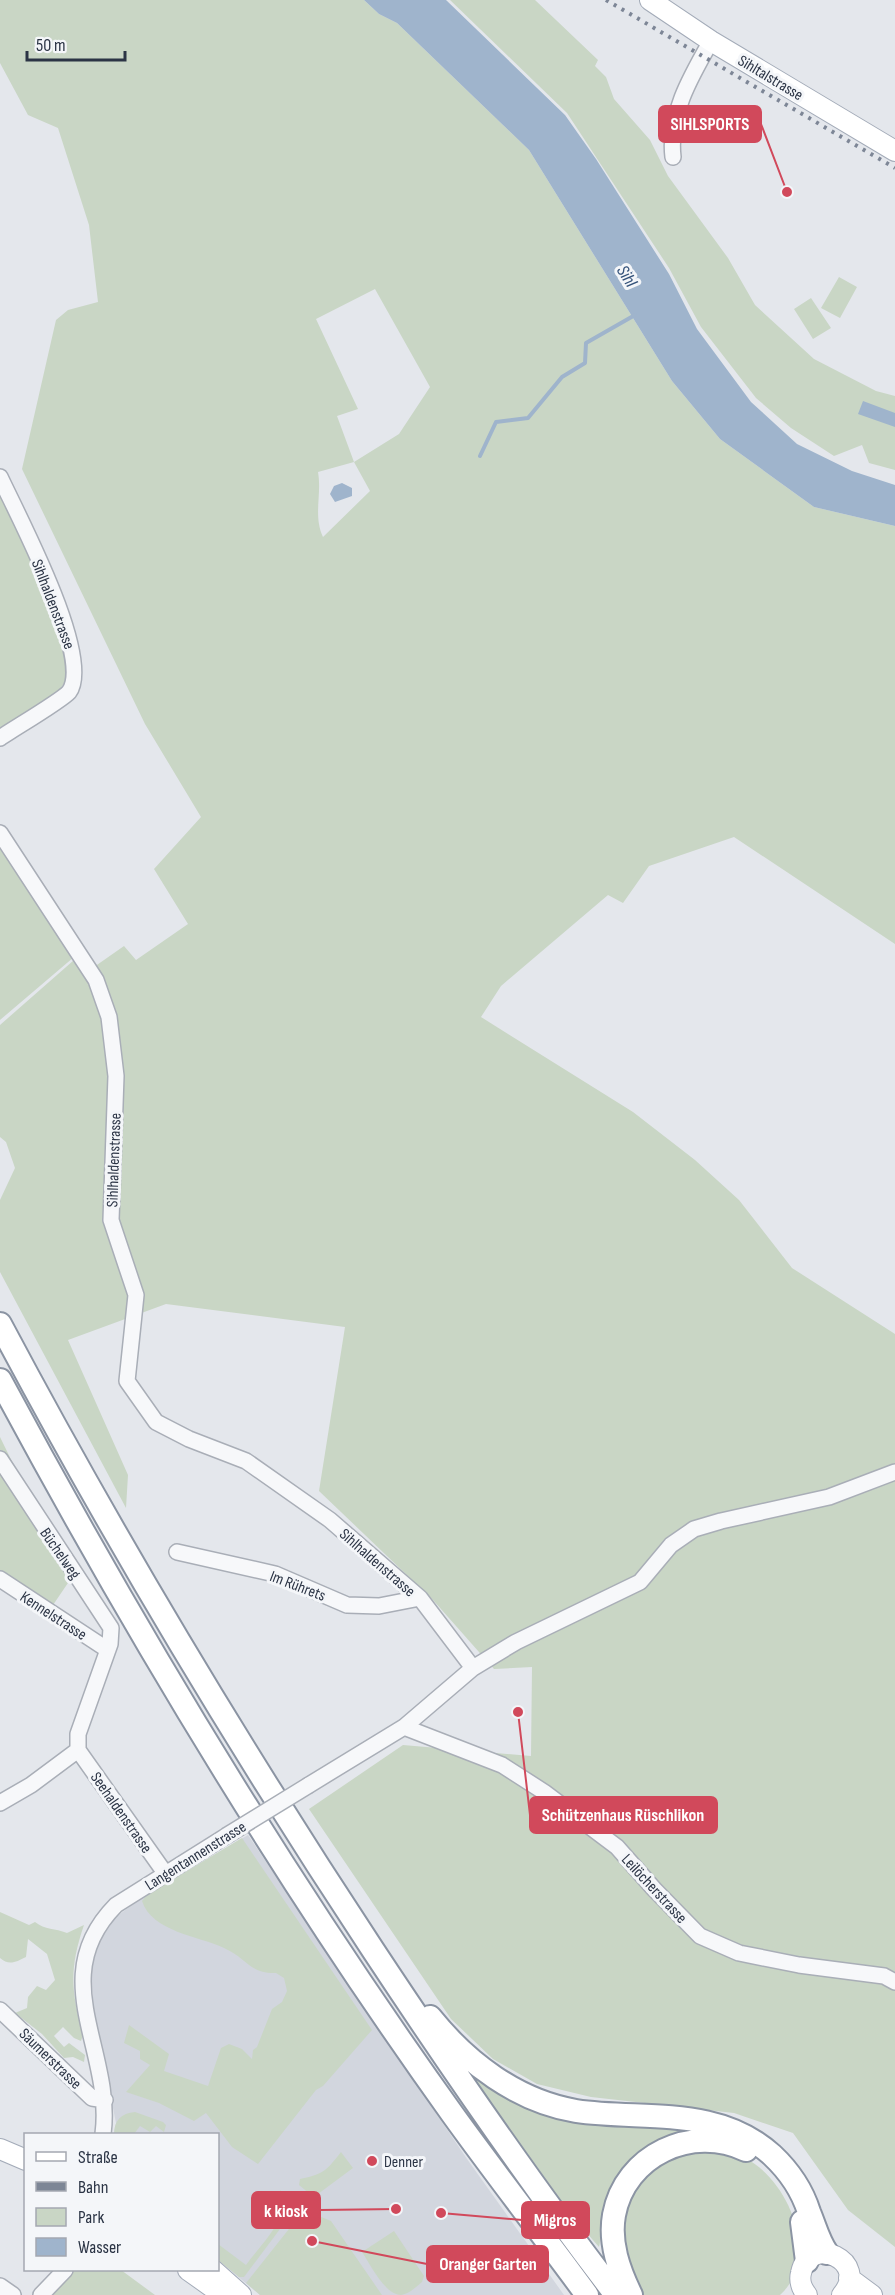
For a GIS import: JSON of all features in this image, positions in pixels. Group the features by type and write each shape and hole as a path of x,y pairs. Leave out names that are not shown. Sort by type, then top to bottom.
{"highway":[{"path":"0,1324 92,1493 177,1640 296,1833 466,2091 616,2295"},
{"path":"0,1380 144,1638 272,1844 453,2115 587,2295"},
{"path":"373,1950 451,2041 484,2070 518,2092 574,2110 702,2120 750,2139 778,2162 796,2185 816,2233 810,2272"},
{"path":"631,2295 620,2271 614,2248 613,2225 617,2205 625,2187 642,2164 667,2148 688,2142 717,2141 739,2147 771,2169 785,2187 801,2218 810,2272"}],"main road":[{"name":"Sihltalstrasse","path":"650,0 711,41 895,151"},
{"path":"0,2150 24,2159"},
{"path":"788,2295 810,2272 843,2261 846,2287 872,2295"},
{"path":"189,2271 223,2295"},
{"path":"214,2271 242,2295"}],"street":[{"path":"673,157 671,140 673,121 711,41"},
{"name":"Sihlhaldenstrasse","path":"0,477 53,592 74,654 73,676 69,691 0,738"},
{"name":"Sihlhaldenstrasse","path":"0,833 96,980 109,1017 116,1076 111,1220 136,1295 127,1381 156,1422 189,1439 246,1461 330,1521 420,1598 473,1668"},
{"name":"Büchelweg","path":"0,1459 33,1514 71,1565 111,1628 112,1636 108,1650"},
{"name":"Langentannenstrasse","path":"103,2133 105,2100 84,2001 82,1973 85,1953 101,1920 116,1905 404,1727 473,1668 516,1642 640,1582 671,1545 694,1529 829,1497 895,1472"},
{"name":"Im Rührets","path":"177,1551 275,1574 347,1605 379,1606 420,1598"},
{"name":"Kennelstrasse","path":"0,1579 108,1650"},
{"path":"0,1803 32,1785 78,1750 78,1734 108,1650"},
{"name":"Leilöcherstrasse","path":"404,1727 502,1765 617,1846 654,1890 700,1936 739,1953 799,1965 884,1976 895,1982"},
{"name":"Seehaldenstrasse","path":"78,1750 165,1873"},
{"name":"Säumerstrasse","path":"0,2010 92,2098 105,2100"},
{"path":"41,2295 64,2271"},
{"path":"0,2286 13,2295"}],"shaded area":[{"path":"248,1835 467,2159 564,2295 260,2295 219,2261 219,2133 114,2133 116,2123 94,2012 91,1968 101,1938 116,1917 140,1899"}],"green space":[{"path":"0,0 364,0 379,14 397,23 529,150 672,381 720,439 814,507 895,526 895,944 734,837 649,866 623,903 608,895 501,986 481,1017 633,1112 695,1160 739,1200 792,1268 895,1334 895,2247 848,2210 793,2133 734,2113 591,2097 537,2084 493,2059 451,2019 309,1809 403,1745 531,1756 532,1667 494,1669 433,1600 319,1491 345,1327 166,1304 68,1340 128,1475 126,1508 0,1272 0,1200 15,1168 6,1142 0,1137 0,1025 82,953 94,967 124,946 136,960 188,924 154,869 201,817 145,724 22,469 56,320 68,310 98,302 89,225 58,128 28,115 0,63","holes":["375,289 430,387 399,434 354,462 337,416 358,409 316,319","354,462 370,491 323,537 318,513 318,472"]},
{"path":"450,0 535,0 598,60 595,66 606,77 614,99 650,140 668,176 728,258 755,305 814,359 876,391 895,396 895,470 869,463 862,445 834,456 791,428 756,398 701,327 669,268 567,113"},
{"path":"839,277 857,287 840,318 821,308"},
{"path":"811,298 831,328 813,339 794,309"},
{"path":"0,485 51,595 70,675 48,701 0,733"},
{"path":"0,839 74,957 0,1020"},
{"path":"0,1437 70,1580 53,1605 0,1570"},
{"path":"242,1838 372,2030 323,2086 316,2090 258,2164 232,2147 206,2113 194,2121 159,2103 126,2092 150,2065 140,2059 140,2051 124,2043 129,2025 169,2054 164,2071 208,2086 221,2048 229,2044 242,2049 252,2059 253,2050 257,2047 272,2009 282,2002 287,1991 284,1978 276,1973 267,1973 254,1968 224,1948 177,1932 156,1920 147,1911 142,1901 147,1895"},
{"path":"0,1912 29,1925 35,1922 67,1933 84,1925 76,1955 73,1980 83,2035 81,2041 74,2038 63,2027 54,2036 64,2047 69,2043 85,2055 84,2062 73,2057 64,2058 42,2034 15,2013 27,2008 28,1997 37,1986 46,1990 55,1980 47,1954 28,1939 26,1957 10,1963 0,1958"},
{"path":"457,2055 584,2117 642,2128 681,2122 725,2133 679,2135 607,2210 599,2247 572,2216"},
{"path":"135,2112 163,2122 166,2125 164,2132 156,2126 150,2132 140,2126 135,2133 114,2133 119,2118"},
{"path":"710,2147 745,2158 761,2169 775,2183 786,2201 799,2241 798,2261 792,2279 780,2295 641,2295 633,2279 623,2245 622,2229 623,2212 628,2197 637,2182 666,2156"},
{"path":"341,2152 353,2168 318,2194 310,2194 299,2185 300,2179 324,2171"},
{"path":"280,2190 298,2205 244,2277 239,2277 219,2261 219,2245 246,2265 274,2229 279,2220 283,2200"},
{"path":"304,2210 331,2221 382,2295 260,2295 246,2283"},
{"path":"394,2231 424,2276 422,2282 410,2292 401,2295 395,2294 384,2285 362,2252"},
{"path":"68,2271 122,2271 155,2295 44,2295"}],"water":[{"name":"Sihl","path":"364,0 446,0 565,115 596,159 669,274 697,329 751,402 797,444 852,471 895,485 895,526 814,507 720,439 672,381 529,150 397,23 379,14"},
{"path":"863,401 895,413 895,427 858,414"},
{"path":"342,483 352,488 352,496 335,502 330,494 334,486"}],"waterway":[{"path":"480,456 496,422 528,418 562,377 585,363 586,343 635,315"}],"railway":[{"path":"606,0 895,168"}],"place":[{"name":"SIHLSPORTS","path":"787,192"},
{"name":"Schützenhaus Rüschlikon","path":"518,1712"},
{"name":"Denner","path":"372,2161"},
{"name":"k kiosk","path":"396,2209"},
{"name":"Migros","path":"441,2213"},
{"name":"Oranger Garten","path":"312,2241"}]}
